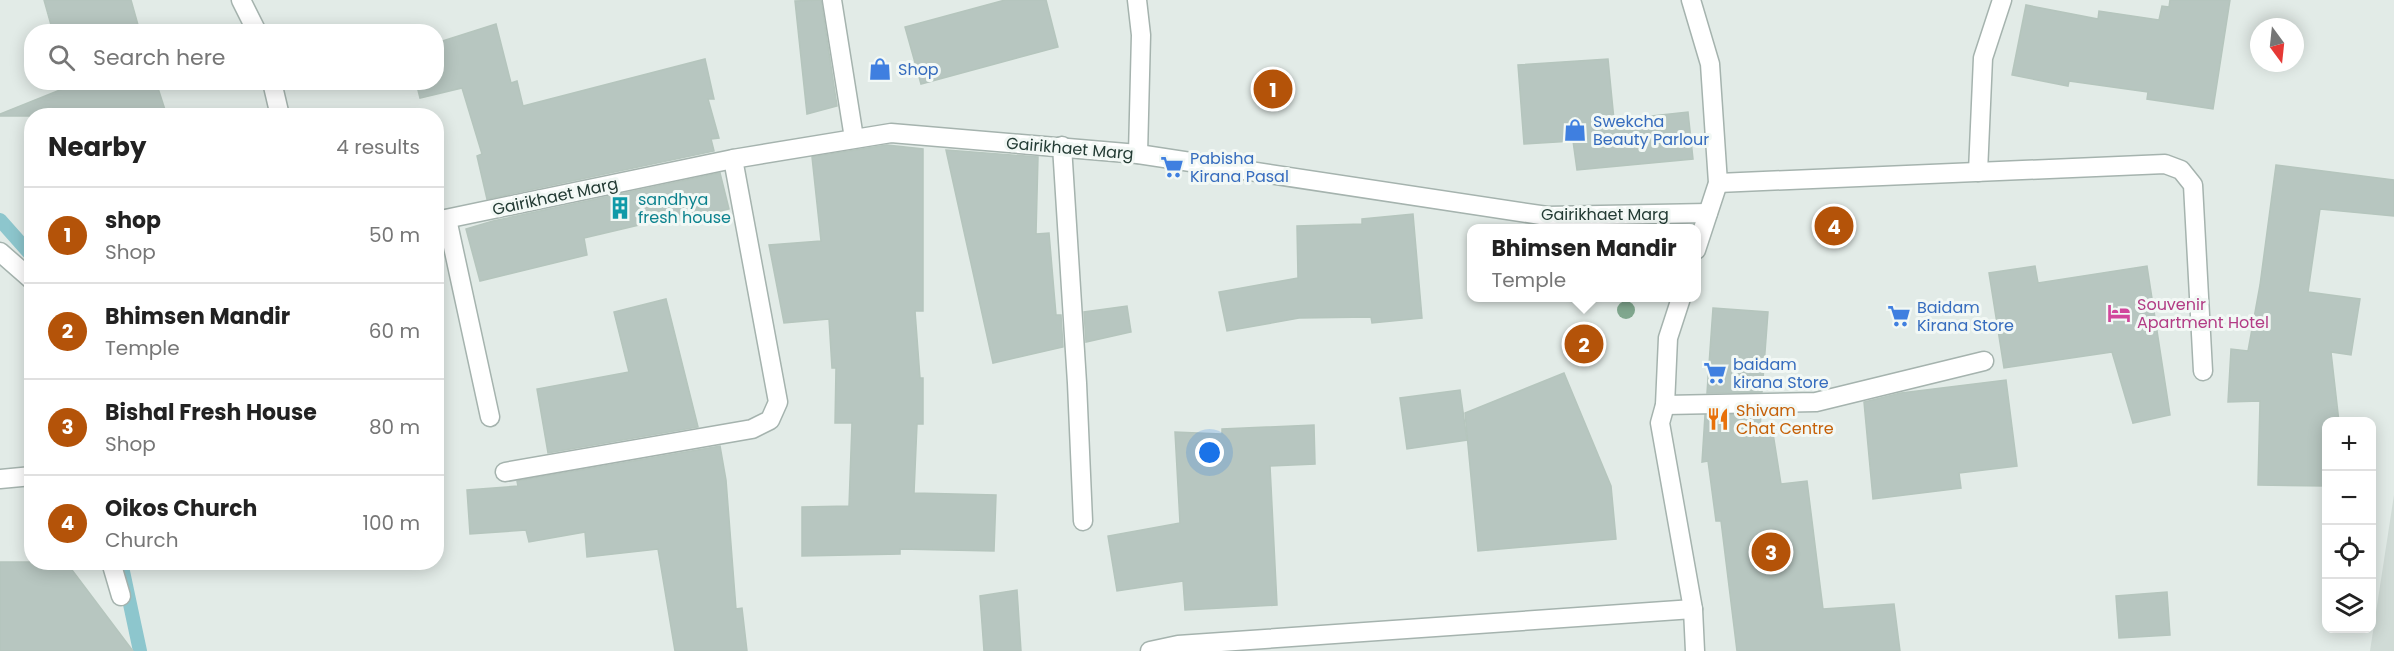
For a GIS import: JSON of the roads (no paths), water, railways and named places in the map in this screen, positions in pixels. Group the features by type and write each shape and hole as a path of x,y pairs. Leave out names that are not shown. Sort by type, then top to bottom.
{"street":[{"path":"241,0 253,24"},
{"path":"832,0 854,138"},
{"path":"1137,0 1141,35 1138,154"},
{"path":"1691,0 1710,64 1718,183 1701,235"},
{"path":"1978,172 1983,58 2002,0"},
{"path":"274,90 278,108"},
{"name":"Gairikhaet Marg","path":"444,220 733,159 891,133 1138,154 1547,216 1708,213"},
{"path":"1062,146 1083,521"},
{"path":"505,472 752,429 770,420 778,402 733,159"},
{"path":"1718,183 2165,164 2181,170 2193,185 2203,371"},
{"path":"444,228 490,417"},
{"path":"0,252 24,273"},
{"path":"1679,302 1668,338 1665,405 1659,423 1693,609 1695,651"},
{"path":"1665,405 1816,402 1984,361"},
{"path":"0,479 24,477"},
{"path":"113,570 121,596"},
{"path":"1150,651 1178,645 1693,609"}],"waterway":[{"path":"0,220 24,247"},
{"path":"123,570 140,651"}],"place":[{"name":"Shop","path":"880,69"},
{"name":"shop","path":"1273,89"},
{"name":"Swekcha Beauty Parlour","path":"1575,130"},
{"name":"Pabisha Kirana Pasal","path":"1172,167"},
{"name":"sandhya fresh house","path":"620,208"},
{"name":"Oikos Church","path":"1834,226"},
{"name":"Souvenir Apartment Hotel","path":"2119,313"},
{"name":"Baidam Kirana Store","path":"1899,316"},
{"name":"Bhimsen Mandir","path":"1584,344"},
{"name":"baidam kirana Store","path":"1715,373"},
{"name":"Shivam Chat Centre","path":"1718,419"},
{"name":"Bishal Fresh House","path":"1771,552"}]}
